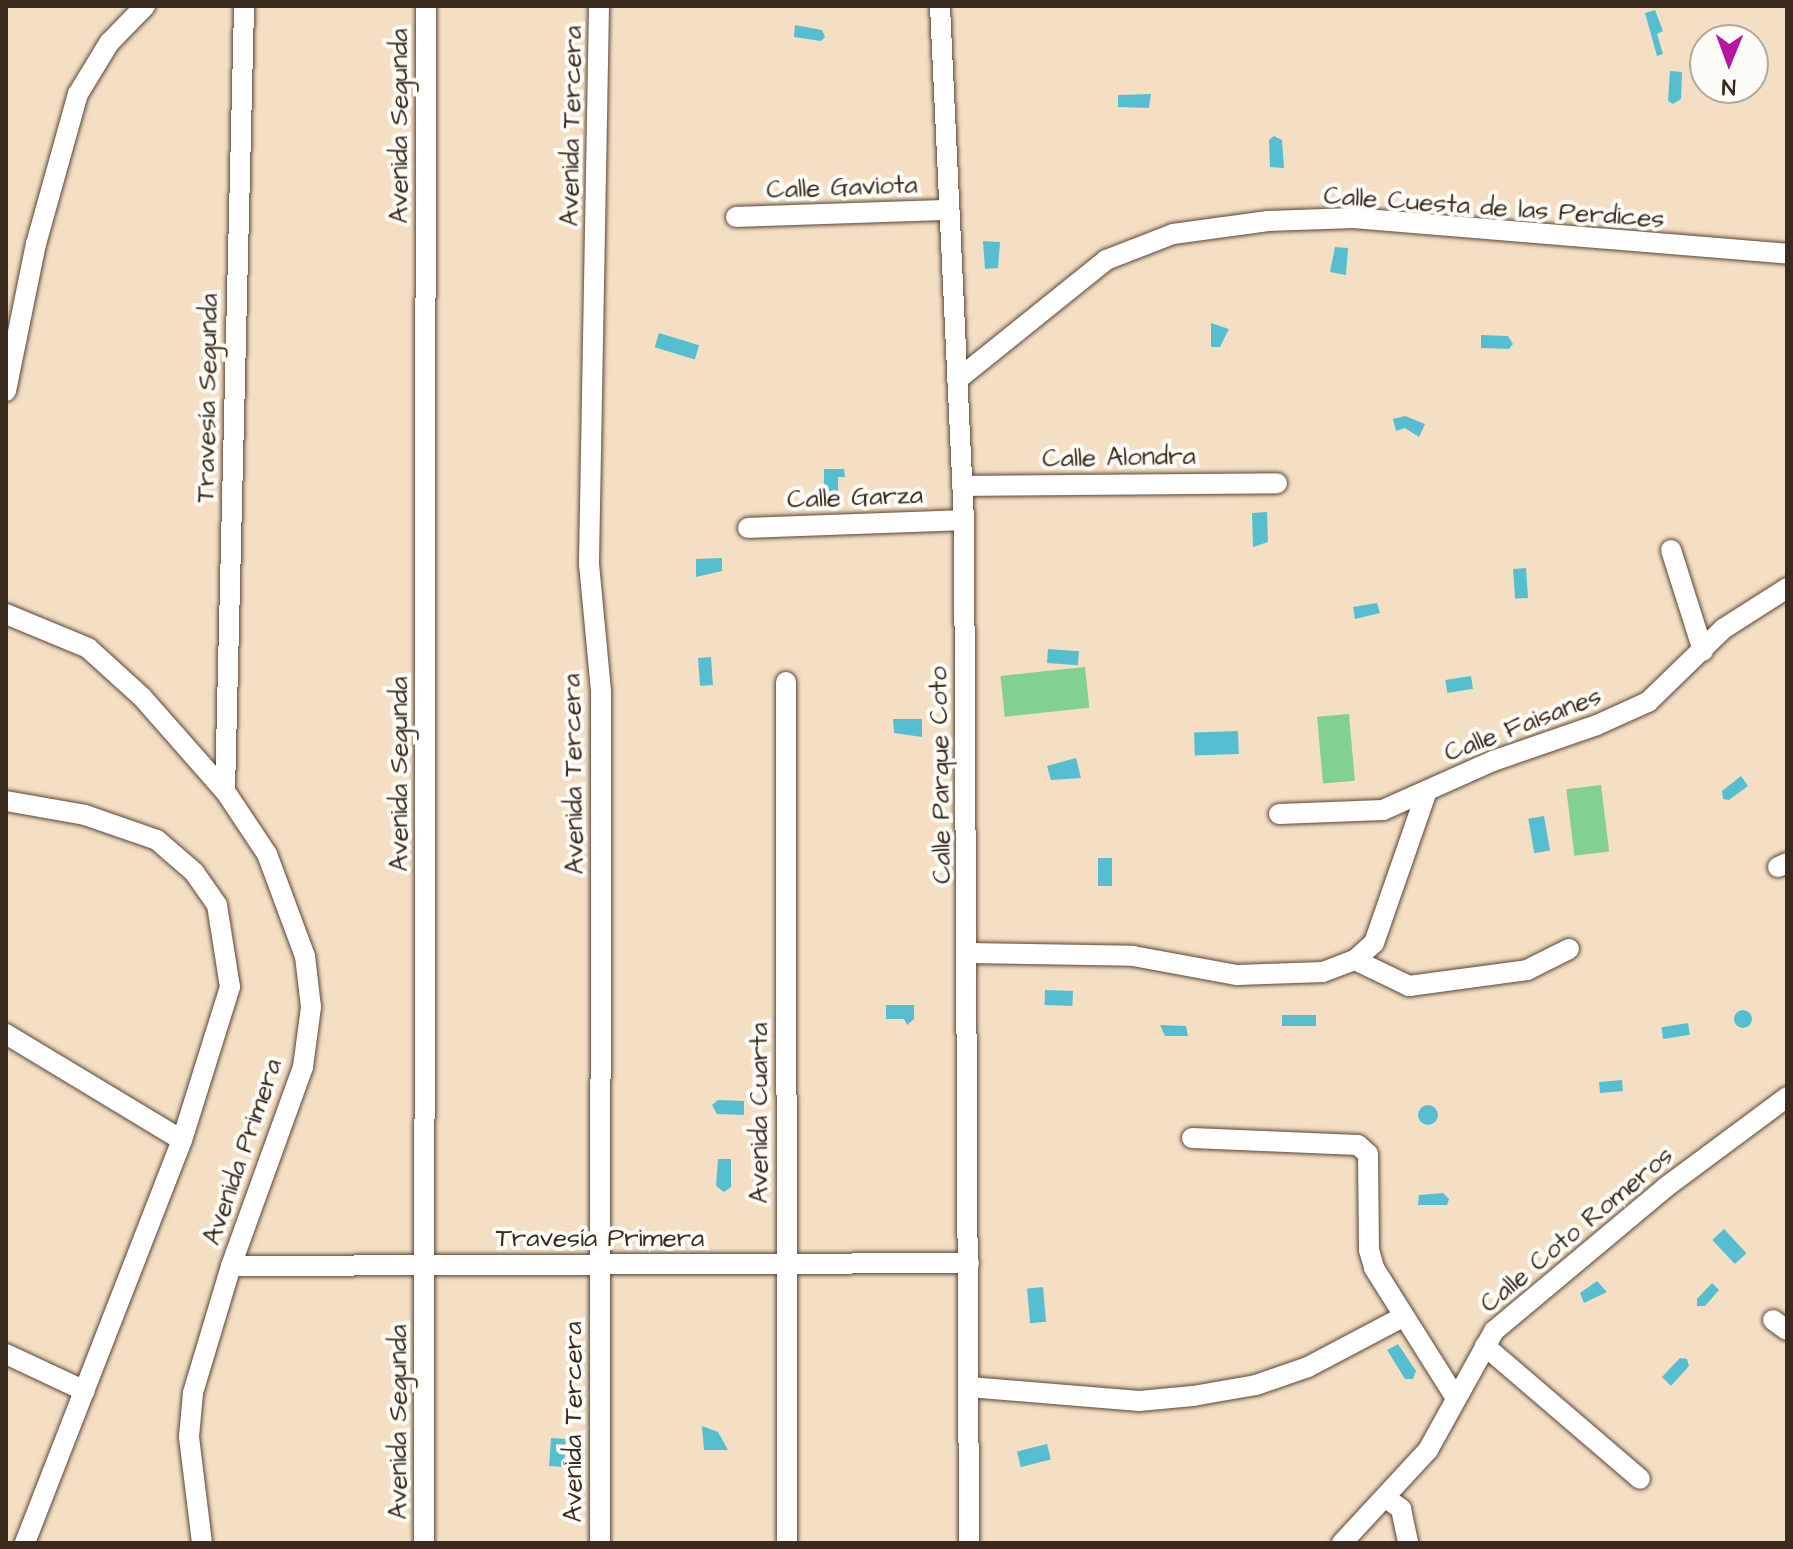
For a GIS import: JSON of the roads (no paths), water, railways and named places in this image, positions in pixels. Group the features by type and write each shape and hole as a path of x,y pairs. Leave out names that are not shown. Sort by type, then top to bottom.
{"street":[{"path":"6,391 36,244 78,94 109,43 145,6"},
{"name":"Travesía Segunda","path":"225,791 244,6"},
{"name":"Avenida Segunda","path":"424,1543 426,6"},
{"name":"Avenida Tercera","path":"599,6 589,564 601,692 600,1543"},
{"name":"Calle Parque Coto","path":"940,6 964,520 969,953 969,1543"},
{"name":"Calle Gaviota","path":"736,217 949,210"},
{"name":"Calle Cuesta de las Perdices","path":"957,380 1106,260 1173,234 1268,221 1353,218 1787,254"},
{"name":"Calle Alondra","path":"962,486 1277,483"},
{"name":"Calle Garza","path":"748,528 964,520"},
{"path":"1671,550 1703,651"},
{"name":"Calle Faisanes","path":"1355,960 1374,943 1386,917 1427,791 1648,702 1723,629 1787,588"},
{"name":"Avenida Primera","path":"6,614 88,648 142,697 225,791 267,854 293,913 305,956 311,1007 303,1067 287,1120 231,1266 193,1393 189,1437 202,1543"},
{"name":"Avenida Cuarta","path":"786,682 787,1543"},
{"path":"1279,814 1383,810 1427,791"},
{"path":"6,801 85,815 157,840 194,872 217,905 230,987 182,1140 25,1543"},
{"path":"969,953 1133,956 1201,970 1286,976 1323,972 1355,960 1409,986 1527,970 1569,949"},
{"path":"6,1034 182,1140"},
{"name":"Calle Coto Romeros","path":"1342,1543 1428,1450 1494,1331 1666,1187 1787,1097"},
{"path":"1192,1138 1358,1145 1368,1154 1369,1250 1381,1284 1456,1398"},
{"name":"Travesía Primera","path":"231,1266 969,1263"},
{"path":"969,1387 1125,1401 1193,1396 1256,1385 1308,1367 1403,1317"},
{"path":"1485,1346 1640,1479"},
{"path":"6,1354 85,1391"},
{"path":"1386,1498 1401,1509 1408,1543"}],"water":[{"path":"1655,10 1663,31 1657,34 1663,54 1657,56 1645,13"},
{"path":"795,25 822,30 825,37 821,41 794,37"},
{"path":"1670,71 1682,72 1681,99 1673,104 1668,101"},
{"path":"1151,94 1149,108 1118,107 1118,95"},
{"path":"1274,136 1282,140 1284,168 1270,167 1269,140"},
{"path":"983,241 1000,242 998,268 985,269"},
{"path":"1335,247 1348,248 1346,275 1330,272"},
{"path":"1211,323 1229,329 1220,347 1211,347"},
{"path":"659,333 699,345 695,360 655,347"},
{"path":"1481,335 1508,336 1513,344 1509,349 1481,348"},
{"path":"1405,416 1425,424 1419,437 1405,428 1396,431 1393,419"},
{"path":"824,469 844,469 845,477 838,477 838,496 824,497"},
{"path":"1267,512 1268,542 1253,547 1252,513"},
{"path":"722,558 722,571 696,577 696,559"},
{"path":"1526,568 1528,598 1515,599 1513,569"},
{"path":"1377,603 1380,613 1355,619 1353,607"},
{"path":"1048,649 1079,651 1078,665 1047,663"},
{"path":"711,657 713,685 700,686 698,658"},
{"path":"1471,676 1473,689 1447,693 1445,680"},
{"path":"893,719 922,719 922,737 894,733"},
{"path":"1238,731 1239,754 1195,756 1194,733"},
{"path":"1076,758 1081,778 1051,780 1047,766"},
{"path":"1741,776 1748,786 1729,800 1723,799 1722,791"},
{"path":"1544,816 1550,850 1534,853 1528,819"},
{"path":"1098,858 1112,858 1112,886 1098,886"},
{"path":"1045,990 1073,991 1072,1006 1044,1005"},
{"path":"886,1005 914,1005 914,1019 907,1025 904,1019 886,1019"},
{"path":"1743,1010 1752,1019 1743,1028 1734,1019"},
{"path":"1282,1015 1316,1015 1316,1026 1282,1026"},
{"path":"1688,1023 1690,1035 1663,1039 1661,1027"},
{"path":"1160,1025 1186,1026 1188,1036 1165,1036"},
{"path":"1622,1080 1623,1091 1600,1093 1599,1082"},
{"path":"718,1100 744,1101 744,1115 717,1114 712,1105"},
{"path":"1428,1105 1435,1108 1438,1115 1435,1122 1428,1125 1421,1122 1418,1115 1421,1108"},
{"path":"718,1159 731,1159 731,1187 724,1192 716,1186"},
{"path":"1443,1193 1449,1199 1447,1205 1418,1205 1419,1195"},
{"path":"1724,1229 1747,1253 1735,1264 1712,1240"},
{"path":"1597,1281 1607,1292 1584,1303 1580,1293"},
{"path":"1712,1283 1719,1290 1705,1306 1697,1306 1697,1299"},
{"path":"1043,1287 1046,1322 1030,1323 1027,1288"},
{"path":"1398,1344 1416,1371 1413,1379 1405,1379 1387,1350"},
{"path":"1680,1358 1687,1359 1689,1366 1671,1386 1662,1377"},
{"path":"702,1426 718,1432 728,1450 704,1450"},
{"path":"551,1438 566,1439 564,1467 549,1466"},
{"path":"1047,1444 1051,1460 1021,1467 1017,1451"}]}
